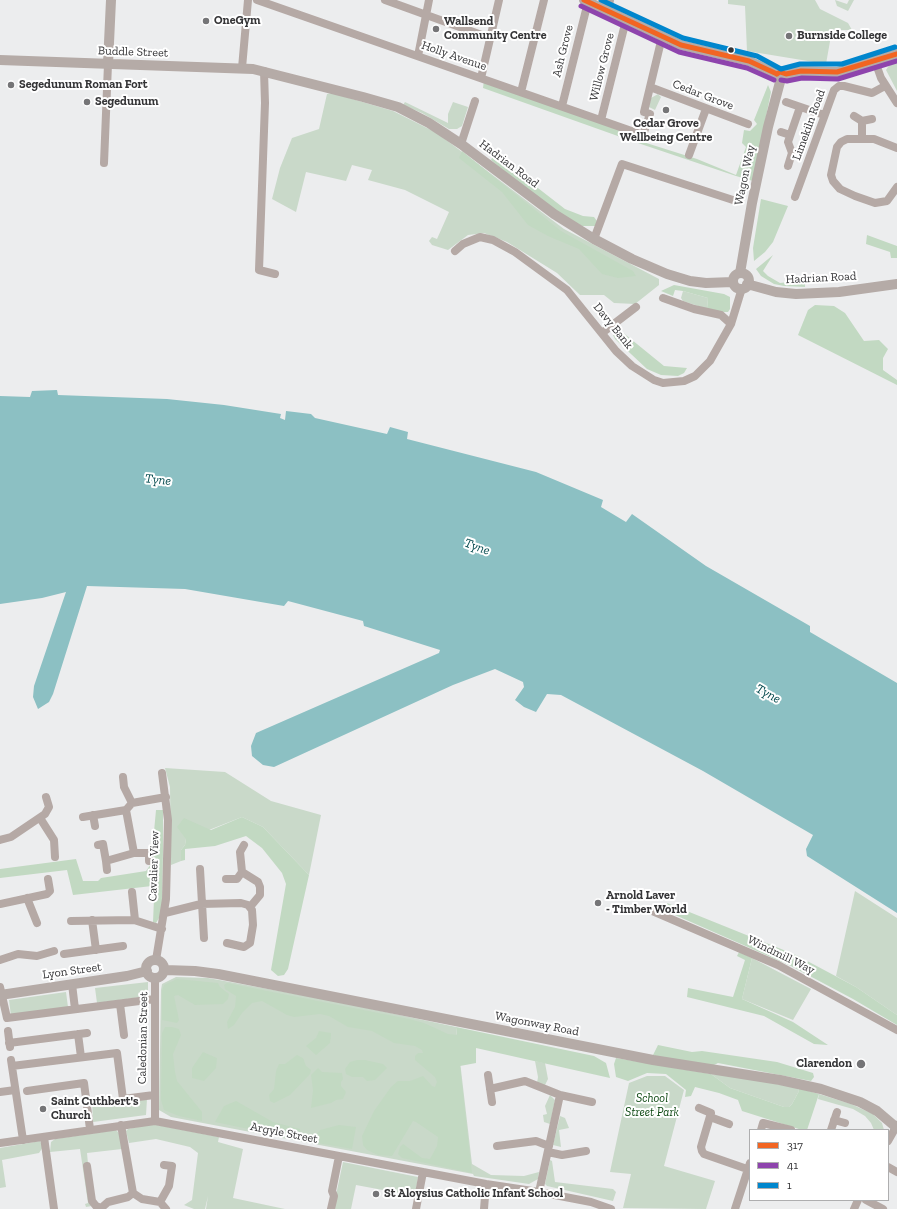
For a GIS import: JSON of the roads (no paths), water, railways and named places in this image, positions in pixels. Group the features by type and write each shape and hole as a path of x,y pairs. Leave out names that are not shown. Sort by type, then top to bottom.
{"main road":[{"path":"108,64 111,0"},
{"path":"586,1 693,49 750,61 781,77 801,71 837,72 897,54"},
{"name":"Buddle Street","path":"0,60 242,68 264,71"},
{"name":"Hadrian Road","path":"264,71 339,90 398,108 429,123 461,144 554,214 594,239 667,274 696,282 733,282"},
{"name":"Wagon Way","path":"740,273 752,203 768,127 781,77"},
{"path":"740,273 746,276 748,280 745,286 737,288 733,282 734,277 740,273"},
{"name":"Hadrian Road","path":"745,286 796,294 839,292 897,284"},
{"path":"156,960 162,963 164,970 161,976 155,978 150,976 147,971 149,963 156,960"},
{"name":"Wagonway Road","path":"164,970 195,971 218,974 638,1058 780,1080 820,1089 860,1102 877,1111 897,1127"},
{"name":"Lyon Street","path":"1,992 72,984 127,976 147,971"}],"street":[{"path":"242,68 248,0"},
{"name":"Holly Avenue","path":"257,0 643,135 650,114 644,112 650,87"},
{"path":"385,0 490,38"},
{"path":"418,56 429,0"},
{"path":"481,78 499,0"},
{"path":"521,92 544,0"},
{"path":"608,11 610,0"},
{"name":"Ash Grove","path":"562,106 586,1"},
{"name":"Willow Grove","path":"601,120 626,20"},
{"path":"650,87 662,36"},
{"path":"875,61 885,86 897,103"},
{"path":"104,163 108,64"},
{"path":"264,71 265,103 259,270 275,274"},
{"name":"Limekiln Road","path":"795,197 832,92 837,87 844,86 872,93 885,86"},
{"name":"Cedar Grove","path":"650,87 748,124"},
{"path":"461,144 475,101"},
{"path":"786,102 824,115"},
{"path":"788,166 792,153 788,142 800,107"},
{"path":"689,155 706,108"},
{"path":"854,116 862,121 872,119"},
{"path":"862,121 862,138"},
{"path":"781,132 790,136"},
{"path":"897,148 889,146 877,139 847,138 838,144 832,170 834,184 855,196 879,203 889,200 897,187"},
{"path":"594,239 622,164 733,200"},
{"name":"Davy Bank","path":"455,251 462,244 480,237 493,240 515,252 567,290 616,351 632,366 654,380 663,383 684,381 695,376 710,361 731,324 745,286"},
{"path":"663,298 676,299 720,315 731,324"},
{"path":"602,333 636,307"},
{"name":"Cavalier View","path":"156,960 165,913 168,820 162,773"},
{"path":"123,777 124,788 132,802"},
{"path":"0,840 11,837 45,814 49,807 46,797"},
{"path":"83,817 126,810 132,802 166,797"},
{"path":"126,810 134,853"},
{"path":"93,815 95,826"},
{"path":"40,818 54,840 55,857"},
{"path":"98,845 103,844 107,870"},
{"path":"226,879 237,878 242,872 240,852 244,845"},
{"path":"106,861 134,853 149,853 149,861"},
{"path":"200,869 204,938"},
{"path":"242,872 258,882 260,886 260,895 250,906"},
{"path":"0,904 49,893 50,889 48,879"},
{"path":"132,892 135,920"},
{"path":"27,898 37,923"},
{"path":"165,913 202,904 241,903 250,906"},
{"path":"227,943 244,947 250,943 254,925 250,906"},
{"name":"Windmill Way","path":"650,910 778,965 897,1030"},
{"path":"92,920 96,950"},
{"path":"71,921 135,920 162,929"},
{"path":"64,954 123,946"},
{"path":"0,960 22,953 40,956 54,951"},
{"name":"Caledonian Street","path":"155,978 155,1121"},
{"path":"72,984 75,1010"},
{"path":"1,992 7,1018 155,999"},
{"path":"120,1004 124,1035"},
{"path":"8,1031 10,1045 87,1033"},
{"path":"78,1034 81,1057"},
{"path":"22,1140 12,1063 117,1053 123,1099 154,1095"},
{"path":"488,1074 492,1102"},
{"path":"490,1089 525,1081 560,1095 592,1102"},
{"path":"27,1091 84,1083 90,1129"},
{"path":"0,1092 15,1090"},
{"path":"539,1192 560,1095"},
{"path":"699,1108 729,1124"},
{"path":"710,1115 701,1147 704,1154 749,1167 734,1209"},
{"path":"831,1129 836,1116 845,1123"},
{"name":"Argyle Street","path":"0,1143 90,1129 155,1121 486,1184 563,1196 591,1202 611,1209"},
{"path":"121,1125 133,1193 142,1199 160,1202 166,1209"},
{"path":"762,1126 784,1129"},
{"path":"889,1139 897,1127"},
{"path":"44,1137 54,1209"},
{"path":"497,1146 536,1141 562,1155 586,1151"},
{"path":"331,1209 334,1196 332,1190 339,1156"},
{"path":"160,1202 169,1186 172,1166 164,1165"},
{"path":"86,1166 92,1201 96,1206 101,1208 108,1202 128,1197 133,1193"},
{"path":"416,1209 423,1172"},
{"path":"484,1209 486,1184"},
{"path":"868,1201 883,1209"}],"water":[{"name":"Tyne","path":"57,390 58,395 167,399 224,405 281,414 280,418 285,420 286,411 311,414 315,418 387,434 390,427 408,432 407,439 536,472 603,500 601,507 626,522 632,514 706,566 810,626 810,632 897,683 897,913 807,856 806,849 813,835 703,771 561,695 547,694 536,712 524,707 515,700 524,687 523,682 495,669 453,685 274,767 263,765 252,756 251,746 256,733 439,653 440,650 364,626 363,621 288,601 284,606 185,589 87,586 53,694 49,702 38,709 33,697 34,686 66,592 42,598 0,604 0,396 30,397 32,391"}],"place":[{"name":"OneGym","path":"206,21"},
{"name":"Wallsend Community Centre","path":"436,29"},
{"name":"Burnside College","path":"789,36"},
{"name":"Segedunum Roman Fort","path":"11,85"},
{"name":"Segedunum","path":"87,102"},
{"name":"Cedar Grove Wellbeing Centre","path":"666,110"},
{"name":"Arnold Laver - Timber World","path":"598,903"},
{"name":"Clarendon","path":"861,1064"},
{"name":"Saint Cuthbert's Church","path":"43,1109"},
{"name":"St Aloysius Catholic Infant School","path":"376,1194"}],"park label":[{"name":"School Street Park","path":"652,1106"}]}
